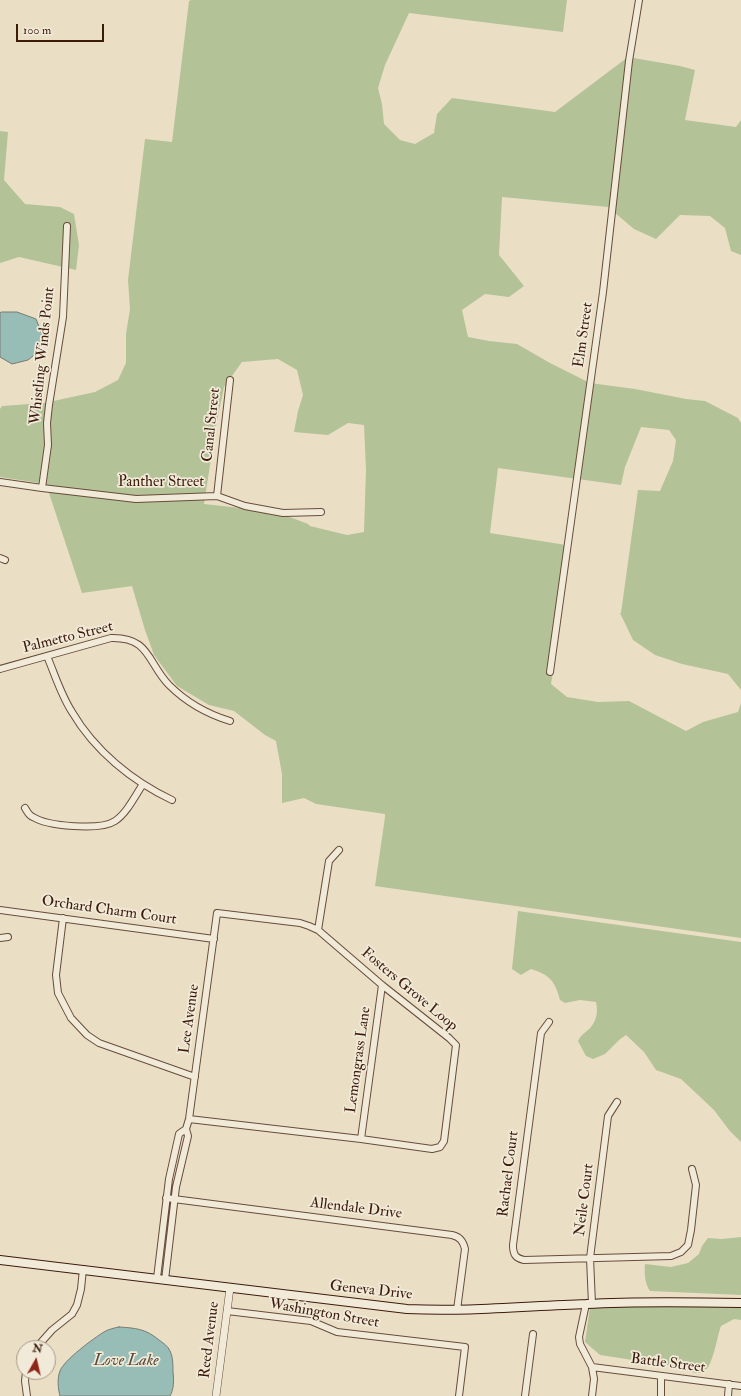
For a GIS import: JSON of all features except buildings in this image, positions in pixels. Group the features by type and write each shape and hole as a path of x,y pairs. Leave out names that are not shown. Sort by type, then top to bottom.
{"main road":[{"name":"Geneva Drive","path":"0,1260 83,1269 389,1308 423,1310 457,1310 589,1304 704,1302 741,1303"}],"street":[{"name":"Elm Street","path":"550,672 602,300 629,61 639,0"},
{"name":"Whistling Winds Point","path":"42,488 48,445 47,423 49,405 63,317 67,226"},
{"name":"Canal Street","path":"217,496 230,380"},
{"name":"Panther Street","path":"0,482 136,499 217,496 245,506 284,513 321,512"},
{"name":"Palmetto Street","path":"0,669 111,638 128,638 137,642 145,650 158,672 169,685 184,698 213,716 230,721"},
{"path":"47,656 61,692 72,713 90,737 106,754 143,784 172,800"},
{"path":"24,808 32,817 48,822 69,826 97,827 106,825 118,819 143,784"},
{"path":"318,930 329,862 339,850"},
{"name":"Orchard Charm Court","path":"0,910 214,939"},
{"name":"Fosters Grove Loop","path":"189,1119 361,1139 432,1149 440,1147 444,1141 456,1045 382,985 318,930 300,923 217,913"},
{"name":"Lee Avenue","path":"161,1279 176,1187 188,1136 186,1129 189,1119 217,913"},
{"path":"63,918 56,975 58,994 71,1018 87,1035 100,1043 195,1077"},
{"path":"0,938 8,937"},
{"name":"Lemongrass Lane","path":"361,1139 382,985"},
{"name":"Rachael Court","path":"549,1022 541,1033 513,1245 514,1254 518,1259 524,1260 590,1258"},
{"name":"Neile Court","path":"592,1368 580,1344 579,1337 589,1304 590,1258 608,1116 617,1102"},
{"name":"Lee Avenue","path":"161,1279 166,1198 169,1179 180,1134 186,1129"},
{"path":"590,1258 671,1256 680,1252 688,1245 691,1230 696,1185 692,1169"},
{"path":"166,1198 174,1200"},
{"name":"Allendale Drive","path":"174,1200 452,1235 458,1237 464,1244 465,1249 457,1310"},
{"path":"43,1340 52,1330 72,1314 77,1305 81,1289 83,1269"},
{"name":"Reed Avenue","path":"216,1396 230,1288"},
{"name":"Washington Street","path":"227,1311 311,1321 337,1332 465,1347 459,1396"},
{"path":"525,1396 533,1334"},
{"path":"592,1368 594,1379 592,1396"},
{"name":"Battle Street","path":"592,1368 741,1386"},
{"path":"660,1396 662,1376"},
{"path":"25,1380 27,1396"},
{"path":"728,1396 729,1384"}],"green space":[{"path":"567,0 563,32 409,13 385,65 378,88 382,104 384,124 400,140 415,144 434,133 437,114 452,98 555,112 628,57 695,70 685,120 736,127 741,120 741,255 731,251 725,228 710,216 680,215 656,239 634,229 608,207 502,197 499,255 524,286 509,297 485,294 462,310 468,337 517,344 550,363 590,383 705,401 738,418 741,423 741,690 728,674 682,664 655,655 633,640 620,613 638,490 660,491 673,461 676,440 669,430 641,427 625,467 621,485 498,468 490,533 566,545 557,648 551,684 567,697 598,702 629,701 686,731 703,722 738,712 741,703 741,938 375,886 385,814 316,804 304,798 282,803 282,774 276,741 265,735 234,711 209,705 177,686 154,655 132,586 82,593 46,484 0,477 0,409 2,406 44,403 95,392 118,380 126,363 126,334 130,309 128,280 145,139 172,142 189,1","holes":["278,359 297,370 303,395 294,432 328,435 348,423 364,425 366,470 364,532 347,535 310,526 277,512 204,504 216,426 224,387 242,362"]},
{"path":"0,131 8,132 4,180 25,204 60,207 74,214 79,245 76,270 19,257 0,263"},
{"path":"518,911 741,942 741,1142 729,1130 714,1110 681,1079 656,1070 644,1052 626,1035 605,1054 593,1059 586,1056 578,1041 595,1021 597,1012 596,1002 580,1000 565,1003 560,1000 554,983 547,976 531,969 521,975 512,969"},
{"path":"741,1237 741,1295 650,1291 648,1288 645,1278 645,1264 671,1267 688,1263 699,1254 702,1246 708,1238 722,1239"},
{"path":"590,1307 741,1307 741,1320 734,1319 721,1326 709,1365 703,1372 700,1373 687,1371 679,1367 600,1355 585,1342"}],"water":[{"path":"17,312 36,319 42,334 38,352 28,360 12,364 0,357 0,313"},
{"name":"Love Lake","path":"119,1327 145,1331 164,1343 168,1348 172,1358 174,1378 170,1396 60,1396 58,1377 67,1361 99,1335 113,1328"}]}
